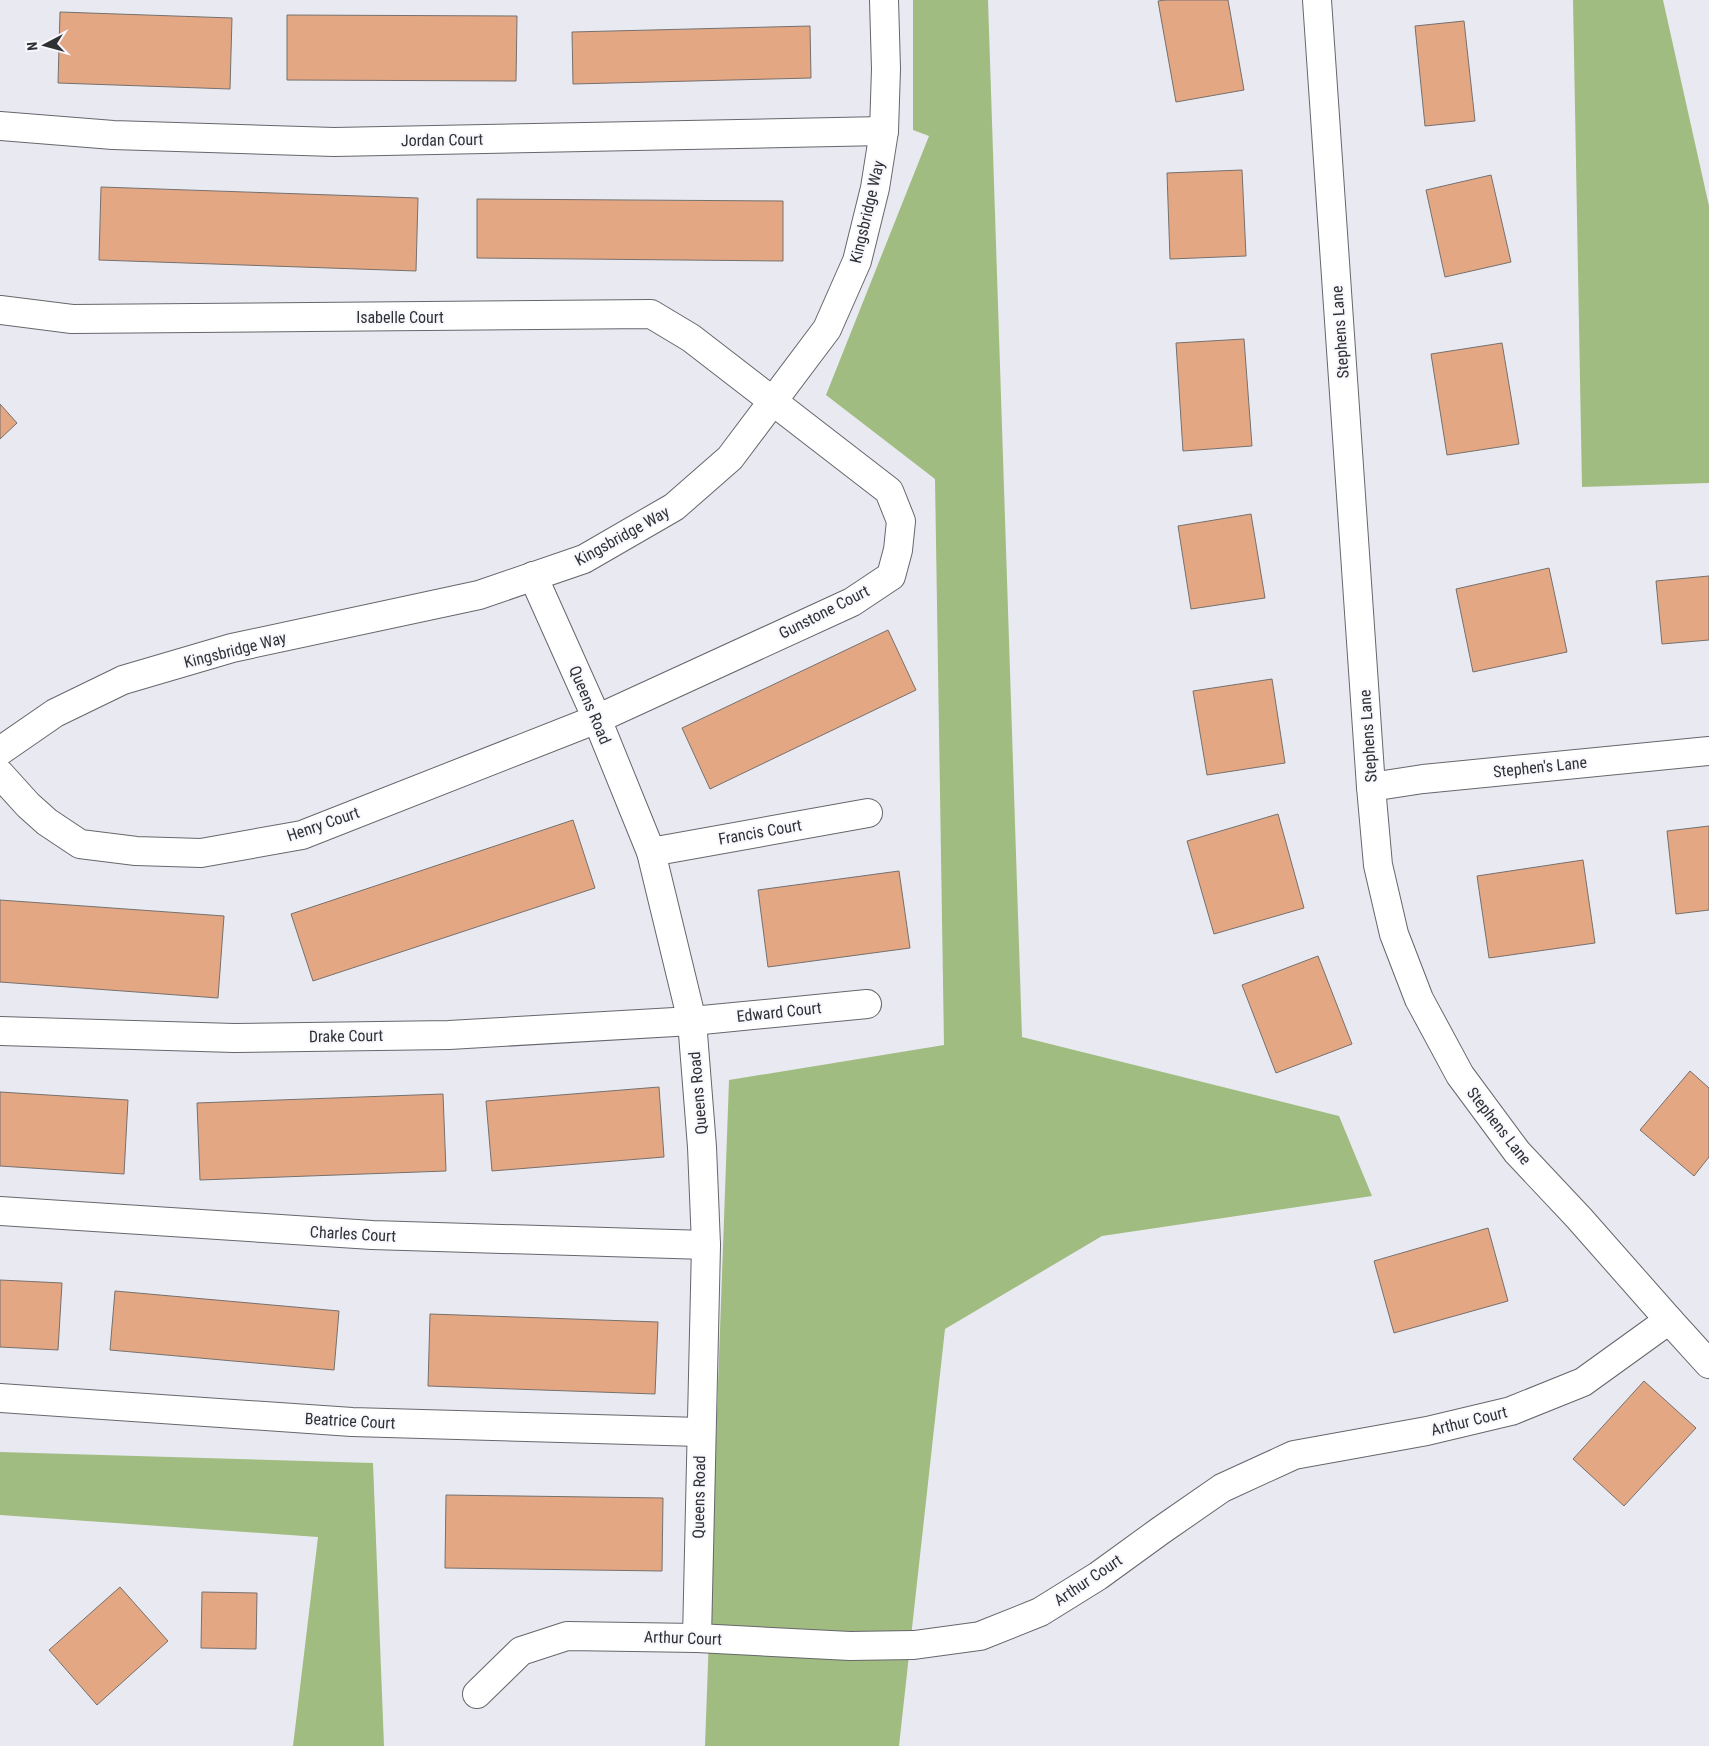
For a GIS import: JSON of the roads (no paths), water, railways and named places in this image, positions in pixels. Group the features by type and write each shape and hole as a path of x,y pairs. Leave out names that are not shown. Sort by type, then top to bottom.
{"street":[{"name":"Kingsbridge Way","path":"0,751 55,713 123,680 232,648 479,595 584,560 674,507 730,458 827,329 857,261 875,188 884,131 886,69 884,0"},
{"name":"Stephens Lane","path":"1317,0 1371,787 1378,865 1394,934 1419,999 1460,1075 1517,1152 1579,1218 1709,1364"},
{"name":"Jordan Court","path":"0,126 113,135 334,142 884,131"},
{"name":"Isabelle Court","path":"0,310 72,319 651,314 691,338 773,400"},
{"name":"Gunstone Court","path":"597,719 852,602 891,576 898,550 901,521 889,491 773,400"},
{"name":"Queens Road","path":"533,576 597,719 652,852 692,1021 702,1147 706,1245 700,1432 697,1638"},
{"name":"Henry Court","path":"0,774 28,805 48,822 80,844 136,851 201,853 302,835 597,719"},
{"name":"Stephen's Lane","path":"1371,787 1423,779 1709,750"},
{"name":"Francis Court","path":"652,852 868,813"},
{"name":"Edward Court","path":"692,1021 866,1004"},
{"name":"Drake Court","path":"0,1031 234,1038 449,1035 692,1021"},
{"name":"Charles Court","path":"0,1211 372,1236 706,1245"},
{"name":"Arthur Court","path":"477,1694 522,1651 567,1636 697,1638 850,1646 914,1645 980,1636 1040,1612 1098,1576 1222,1488 1276,1463 1294,1455 1427,1431 1511,1411 1583,1382 1669,1320"},
{"name":"Beatrice Court","path":"0,1398 352,1422 700,1432"}]}
